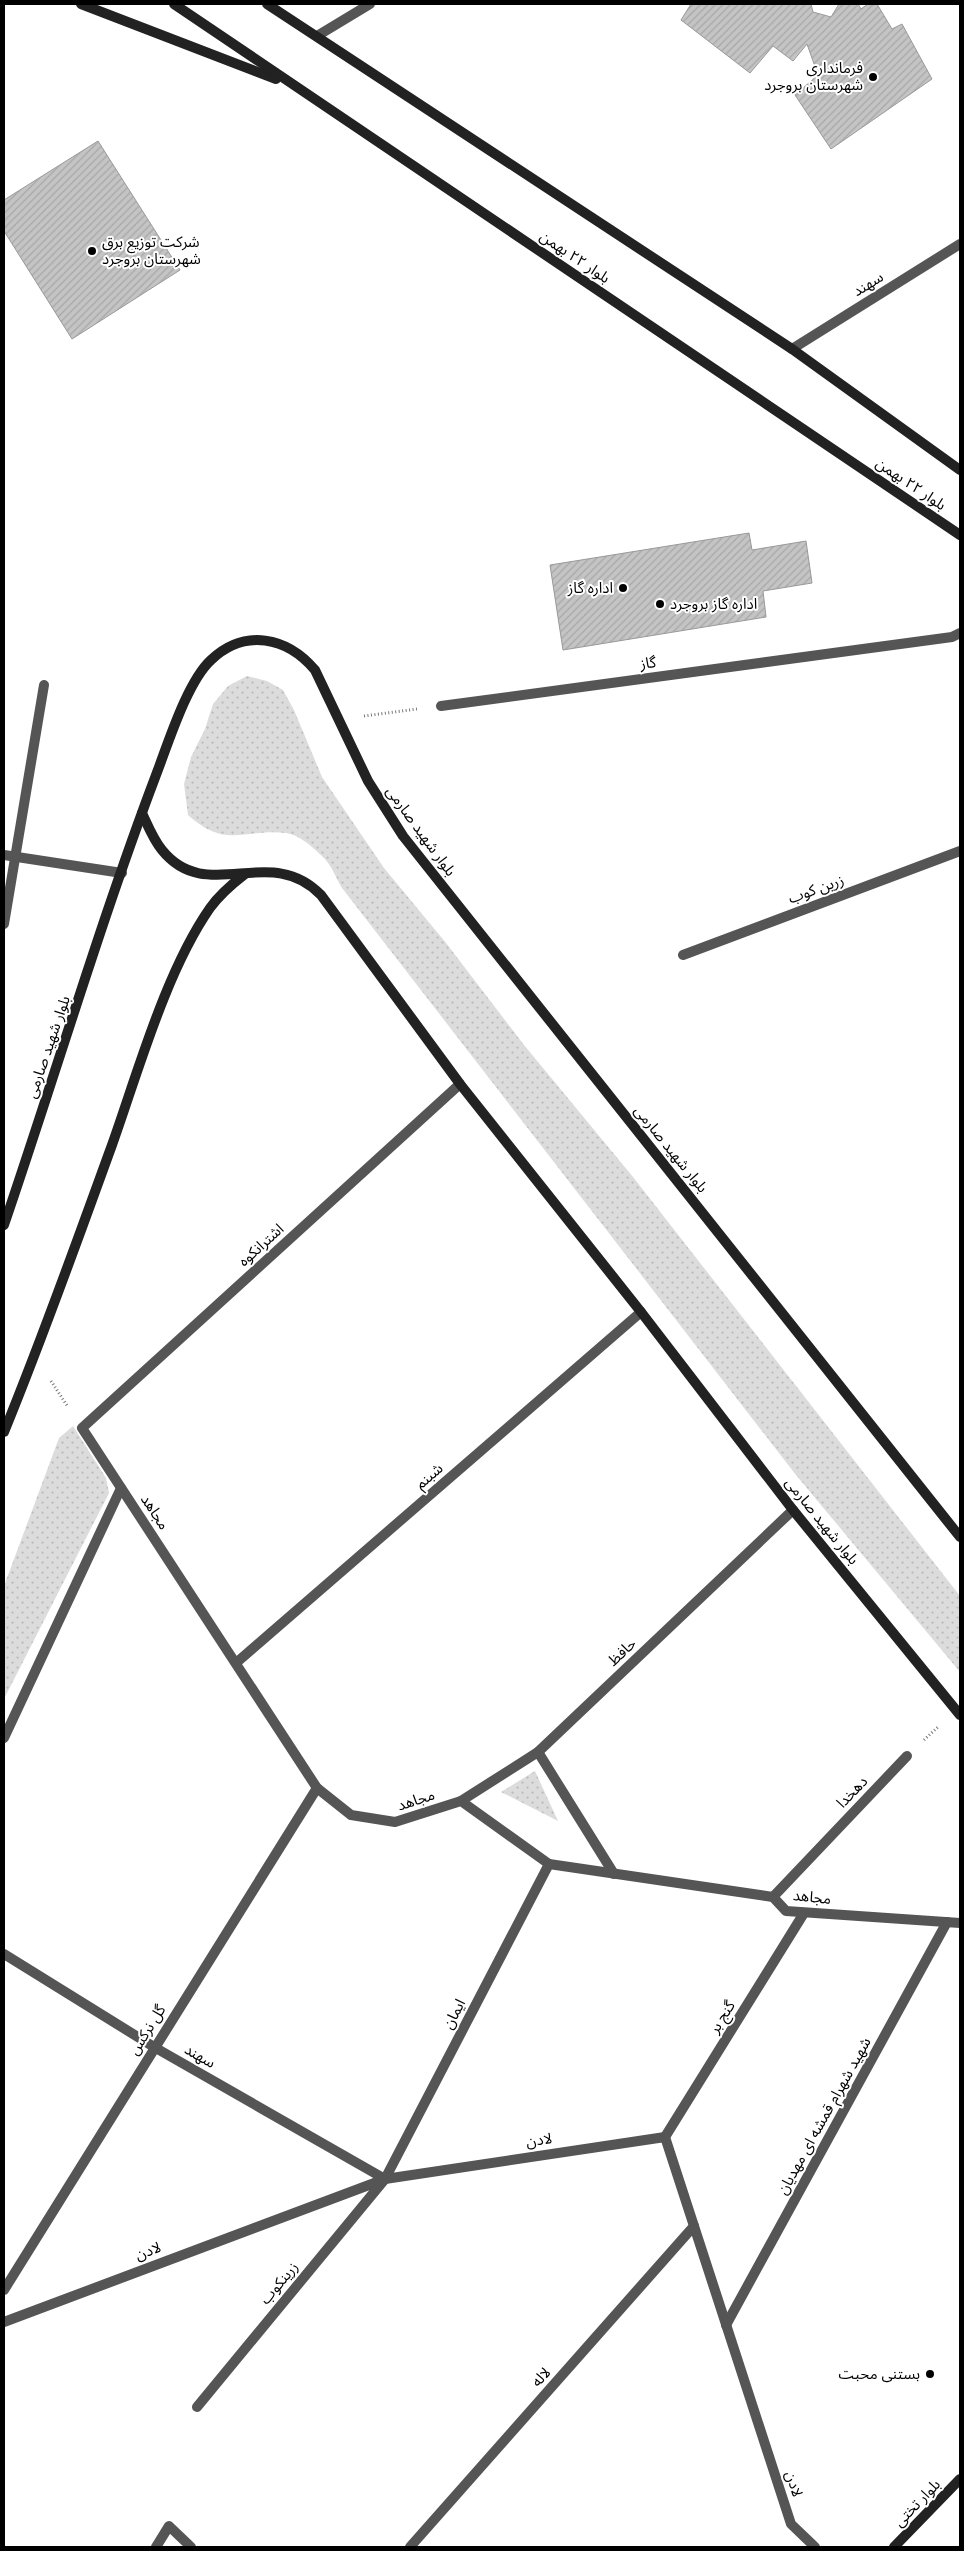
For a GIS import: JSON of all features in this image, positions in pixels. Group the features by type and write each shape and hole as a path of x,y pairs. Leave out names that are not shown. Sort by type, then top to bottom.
{"main road":[{"path":"81,4 294,86"},
{"name":"بلوار ۲۲ بهمن","path":"174,4 960,535"},
{"path":"267,4 792,349 960,470"},
{"name":"بلوار شهید صارمی","path":"4,1226 142,813 178,718 197,678 209,661 237,643 254,639 290,647 303,656 325,688 368,781 403,836 960,1536"},
{"name":"بلوار شهید صارمی","path":"142,813 153,837 163,852 180,866 198,873 218,876 275,871 291,874 309,883 321,895 460,1084 641,1312 793,1510 958,1712"},
{"path":"4,1432 35,1356 159,1014 182,957 210,908 225,891 245,874"},
{"name":"بلوار تختی","path":"894,2547 960,2479"}],"street":[{"path":"317,36 370,4"},
{"name":"سهند","path":"792,349 960,244"},
{"name":"گاز","path":"441,706 952,637 960,632"},
{"path":"4,924 44,685"},
{"name":"زرین کوب","path":"683,955 960,851"},
{"path":"4,855 122,873"},
{"name":"اشترانکوه","path":"82,1428 460,1084"},
{"name":"شبنم","path":"236,1663 641,1312"},
{"name":"مجاهد","path":"82,1428 317,1788 351,1815 395,1822 460,1801 549,1864 773,1897 786,1912 960,1923"},
{"path":"4,1738 121,1488"},
{"name":"حافظ","path":"460,1801 538,1752 793,1510"},
{"path":"538,1752 614,1874"},
{"name":"دهخدا","path":"773,1897 908,1756"},
{"name":"گل نرکس","path":"4,2290 317,1788"},
{"name":"ایمان","path":"385,2179 549,1864"},
{"name":"گنج بر","path":"665,2137 804,1913"},
{"name":"شهید شهرام قمشه ای مهدیان","path":"726,2325 947,1922"},
{"name":"سهند","path":"4,1954 154,2047 385,2179"},
{"name":"لادن","path":"4,2322 385,2179 665,2137 791,2524 815,2547"},
{"name":"زرینکوب","path":"197,2407 385,2179"},
{"name":"لاله","path":"410,2547 694,2226"},
{"path":"156,2547 169,2526 191,2547"}],"path":[{"path":"339,720 441,706"},
{"path":"35,1356 82,1428"},
{"path":"908,1756 958,1712"}],"shaded area":[{"path":"247,676 267,681 283,690 294,710 322,777 384,868 446,943 524,1045 633,1177 960,1596 960,1672 796,1475 342,888 327,861 306,842 291,834 271,832 225,835 202,826 188,815 184,784 191,757 205,729 213,704 228,686"},
{"path":"73,1426 106,1478 109,1493 4,1699 4,1586 59,1438"},
{"path":"535,1771 558,1821 501,1792"}],"building":[{"name":"فرمانداری شهرستان بروجرد","path":"691,4 811,4 813,12 831,17 839,4 858,4 861,9 868,4 877,4 892,29 902,24 932,79 831,149 795,95 818,75 807,44 793,61 773,46 750,73 681,20"},
{"name":"شرکت توزیع برق شهرستان بروجرد","path":"98,141 180,270 72,339 4,231 4,200"},
{"name":"اداره گاز بروجرد","path":"749,533 752,550 806,541 812,583 763,591 766,617 563,650 550,565"}],"place":[{"name":"فرمانداری شهرستان بروجرد","path":"873,77"},
{"name":"شرکت توزیع برق شهرستان بروجرد","path":"92,251"},
{"name":"اداره گاز","path":"623,588"},
{"name":"اداره گاز بروجرد","path":"660,604"},
{"name":"بستنی محبت","path":"930,2374"}]}
